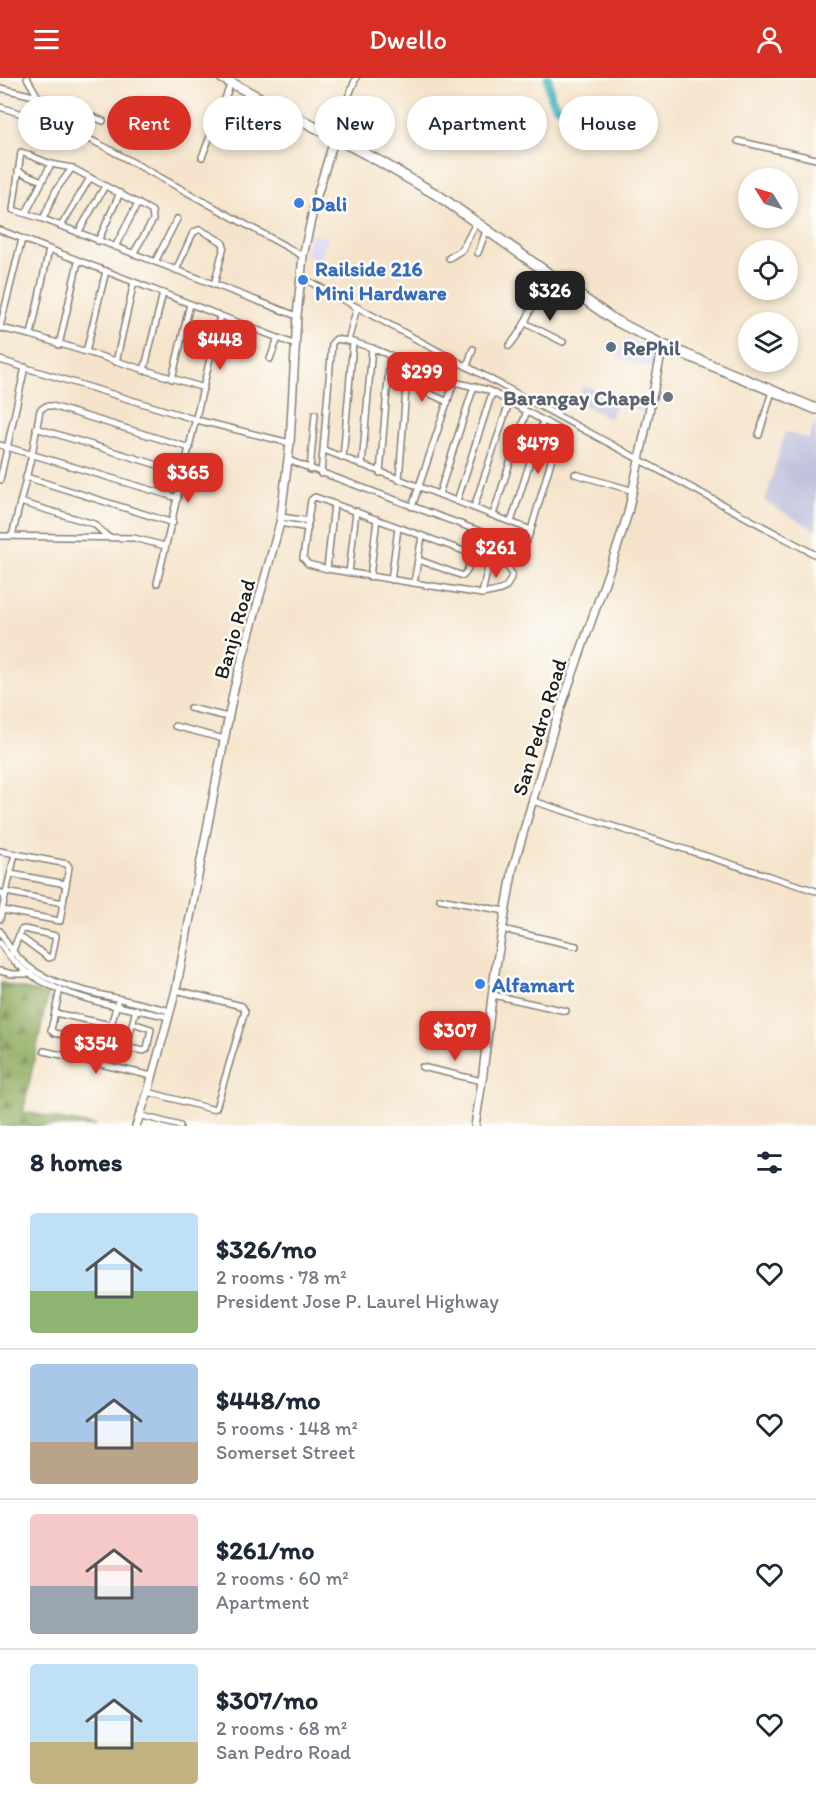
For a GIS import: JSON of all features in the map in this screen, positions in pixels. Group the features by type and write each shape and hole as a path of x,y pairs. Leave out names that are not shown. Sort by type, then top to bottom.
{"highway":[{"path":"226,80 315,127"},
{"path":"359,150 400,172 477,221 544,272 614,320 663,345 816,409"}],"street":[{"path":"27,78 38,96"},
{"path":"349,96 356,78"},
{"path":"202,156 226,80"},
{"path":"0,88 35,96"},
{"path":"0,107 69,129 303,256"},
{"path":"95,118 103,121"},
{"path":"738,141 816,159"},
{"name":"Banjo Road","path":"136,1126 148,1092 176,990 234,689 280,520 290,443 297,316 303,256 330,150"},
{"path":"133,254 153,220 152,211 72,168 51,164 21,152 13,210 43,219 78,233 214,285 297,316"},
{"path":"26,213 51,164"},
{"path":"43,219 56,190 72,168"},
{"path":"18,171 42,181"},
{"path":"61,226 90,178"},
{"path":"78,233 105,186"},
{"path":"98,240 120,193"},
{"path":"115,247 138,203"},
{"path":"155,262 177,219"},
{"path":"449,258 462,250 477,221"},
{"path":"478,254 487,228"},
{"path":"0,230 296,345"},
{"path":"176,270 193,232 201,230 222,242 224,246 214,285"},
{"path":"22,238 0,327 204,388"},
{"path":"31,335 49,249"},
{"path":"59,345 78,262"},
{"path":"87,352 106,271"},
{"path":"509,346 525,323 544,272"},
{"path":"301,277 816,555"},
{"path":"116,362 134,282"},
{"path":"144,371 162,293"},
{"path":"172,379 190,304"},
{"path":"343,458 350,341 357,307"},
{"path":"157,583 220,316"},
{"path":"525,323 564,342"},
{"path":"241,351 247,327"},
{"path":"270,359 278,338"},
{"path":"288,460 310,470 519,548 525,545 531,530 560,432 558,427 526,413 488,390 454,382 372,348 336,339 332,343 321,474"},
{"name":"San Pedro Road","path":"475,1126 502,929 513,868 554,727 618,545 634,491 663,345"},
{"path":"362,465 372,348"},
{"path":"466,366 473,349"},
{"path":"380,473 390,355"},
{"path":"0,360 197,420 290,443"},
{"path":"399,480 408,363"},
{"path":"0,480 25,367"},
{"path":"412,507 454,382"},
{"path":"406,383 448,402"},
{"path":"439,494 474,386"},
{"path":"759,435 772,391"},
{"path":"457,501 492,393"},
{"path":"474,507 509,403"},
{"path":"12,536 40,410 46,406 190,448"},
{"path":"494,515 526,413"},
{"path":"310,470 315,414"},
{"path":"511,522 543,421"},
{"path":"36,428 184,473"},
{"path":"0,444 178,498"},
{"path":"324,450 531,530"},
{"path":"575,474 634,491"},
{"path":"26,477 173,523"},
{"path":"313,498 356,511 489,562 508,567 512,574 506,587 482,594 327,570 304,562 313,498"},
{"path":"20,502 94,524 108,537"},
{"path":"327,570 334,504"},
{"path":"349,573 356,511"},
{"path":"370,577 377,519"},
{"path":"280,520 309,521"},
{"path":"280,520 308,528"},
{"path":"391,580 398,528"},
{"path":"0,536 134,538 165,546"},
{"path":"414,584 422,536"},
{"path":"419,560 463,576 466,574 472,555"},
{"path":"482,594 489,562"},
{"path":"190,708 228,717"},
{"path":"175,726 224,739"},
{"path":"533,801 690,849 816,891"},
{"path":"0,851 67,864 69,867 60,921 2,910"},
{"path":"0,919 15,854"},
{"path":"11,874 66,884"},
{"path":"4,894 63,903"},
{"path":"440,899 505,911"},
{"path":"12,955 19,936 22,929 54,935 57,938 52,957 49,958 19,936"},
{"path":"502,929 576,946"},
{"path":"0,931 12,955"},
{"path":"0,943 32,973 61,988 169,1014"},
{"path":"0,971 32,973"},
{"path":"61,988 51,1030 54,1033 104,1044 107,1041 117,1002"},
{"path":"148,1092 216,1108 245,1011 242,1006 176,990"},
{"path":"493,995 566,1011"},
{"path":"133,1023 151,1029 147,1049 144,1051 128,1047 133,1023 137,1006"},
{"path":"55,1012 111,1025"},
{"path":"44,1051 152,1076"},
{"path":"422,1067 482,1081"},
{"path":"139,1115 180,1126"}],"shaded area":[{"path":"311,233 327,238 320,260 306,254"},
{"path":"627,338 656,349 653,369 618,358"},
{"path":"583,386 645,399 644,411 615,405 610,419 578,402"},
{"path":"816,419 816,530 765,502 785,432 809,439"}],"green space":[{"path":"1,983 48,995 23,1112 96,1126 0,1126"}],"waterway":[{"path":"548,78 551,98 559,108"}],"place":[{"name":"Dali","path":"299,203"},
{"name":"Railside 216 Mini Hardware","path":"303,280"},
{"name":"RePhil","path":"611,347"},
{"name":"Barangay Chapel","path":"668,397"},
{"name":"Alfamart","path":"480,984"}]}
